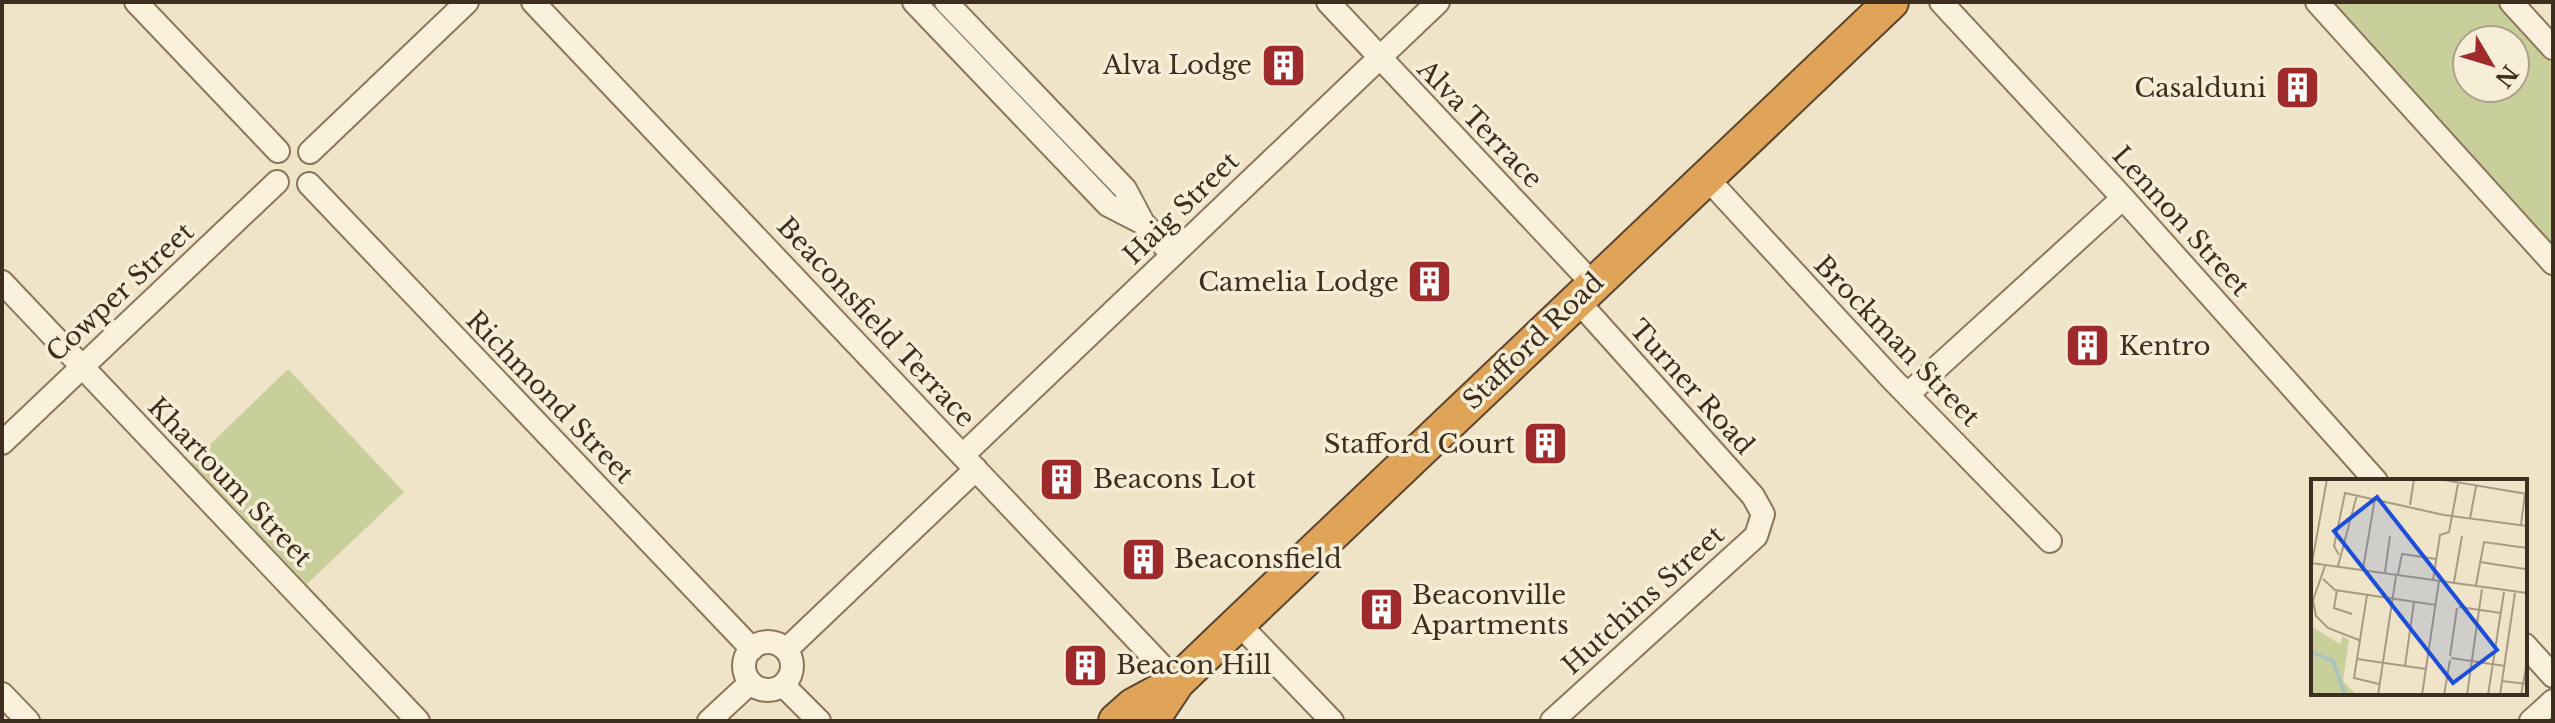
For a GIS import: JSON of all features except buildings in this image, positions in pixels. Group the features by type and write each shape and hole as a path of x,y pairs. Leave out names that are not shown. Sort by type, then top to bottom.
{"highway":[{"name":"Stafford Road","path":"1151,721 1177,682 1891,2"},
{"name":"Stafford Road","path":"1116,721 1133,706 1177,682"}],"street":[{"path":"136,2 278,151"},
{"path":"310,152 467,2"},
{"name":"Beaconsfield Terrace","path":"533,2 1177,682"},
{"path":"914,2 1108,205 1143,223"},
{"path":"946,2 1125,189 1143,223 1173,255"},
{"name":"Alva Terrace","path":"1328,2 1585,292"},
{"name":"Haig Street","path":"786,650 1173,255 1438,2"},
{"name":"Lennon Street","path":"1941,2 2123,198 2374,479"},
{"path":"2317,2 2553,263"},
{"path":"2511,2 2553,48"},
{"path":"298,145 310,152 315,172 309,184 296,190 282,187 277,182 271,163 278,151 298,145"},
{"name":"Brockman Street","path":"1706,177 2050,541"},
{"name":"Cowper Street","path":"2,443 277,182"},
{"name":"Richmond Street","path":"309,184 752,649"},
{"path":"1908,394 2123,198"},
{"name":"Khartoum Street","path":"2,282 418,721"},
{"name":"Turner Road","path":"1585,292 1753,496 1763,514"},
{"name":"Hutchins Street","path":"1552,721 1756,536 1763,514"},
{"path":"1238,623 1332,721"},
{"path":"772,643 786,650 792,664 783,685 770,691 750,683 744,662 752,649 772,643"},
{"path":"2527,647 2553,676"},
{"path":"709,721 750,683"},
{"path":"783,685 819,721"},
{"path":"2,694 28,721"},
{"path":"2531,721 2553,701"}],"green space":[{"path":"2330,2 2498,2 2518,24 2451,24 2451,104 2531,104 2531,38 2553,62 2553,247"},
{"path":"288,369 404,492 307,584 191,463"}],"place":[{"name":"Alva Lodge","path":"1283,65"},
{"name":"Casalduni","path":"2297,88"},
{"name":"Camelia Lodge","path":"1430,282"},
{"name":"Kentro","path":"2088,346"},
{"name":"Stafford Court","path":"1546,444"},
{"name":"Beacons Lot","path":"1062,479"},
{"name":"Beaconsfield","path":"1143,559"},
{"name":"Beaconville Apartments","path":"1381,610"},
{"name":"Beacon Hill","path":"1085,665"}]}
